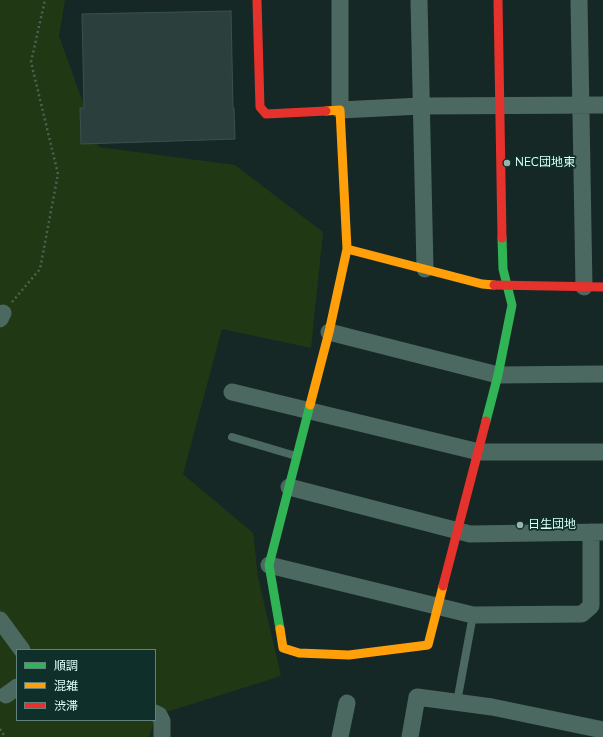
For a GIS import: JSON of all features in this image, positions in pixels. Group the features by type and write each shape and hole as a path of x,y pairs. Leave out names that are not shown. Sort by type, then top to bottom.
{"street":[{"path":"257,0 260,107 266,114 421,106 603,105"},
{"path":"340,0 340,110 346,249 329,332 269,566 283,648 299,653 349,654 428,645 479,452 498,375 512,305 503,269 498,0"},
{"path":"419,0 425,269"},
{"path":"579,0 584,287"},
{"path":"346,249 482,284 508,287 603,287"},
{"path":"329,332 498,375 603,374"},
{"path":"232,392 479,452 603,452"},
{"path":"269,566 473,615 582,614 597,606 597,532 470,534 289,487"},
{"path":"0,620 21,649"},
{"path":"16,688 6,696 16,699"},
{"path":"410,737 418,696 603,730"},
{"path":"340,737 347,703"},
{"path":"156,714 159,715 162,722 162,737"}],"lane":[{"path":"232,437 297,456"},
{"path":"457,702 473,615"}],"path":[{"path":"1,316 40,269 58,174 31,62 45,0"},
{"path":"0,729 5,737"}],"green space":[{"path":"0,0 65,0 59,36 99,147 235,165 323,232 311,348 222,329 183,474 253,533 258,577 281,676 157,715 156,718 156,649 16,649 16,721 155,721 149,737 0,737"}],"building":[{"path":"231,11 235,139 81,144 80,108 84,108 82,14"}],"traffic: fast":[{"path":"486,421 498,375 512,305 503,269 502,238"},
{"path":"280,629 269,565 310,405"}],"traffic: slow":[{"path":"326,111 340,110 347,249 482,284 494,285"},
{"path":"310,405 329,332 347,249"},
{"path":"280,629 283,648 299,653 349,655 428,645 443,586"}],"traffic: jam":[{"path":"257,0 260,107 266,114 326,111"},
{"path":"498,0 502,238"},
{"path":"494,285 603,287"},
{"path":"443,586 486,421"}],"place":[{"name":"NEC団地東","path":"507,163"},
{"name":"日生団地","path":"520,525"}]}
